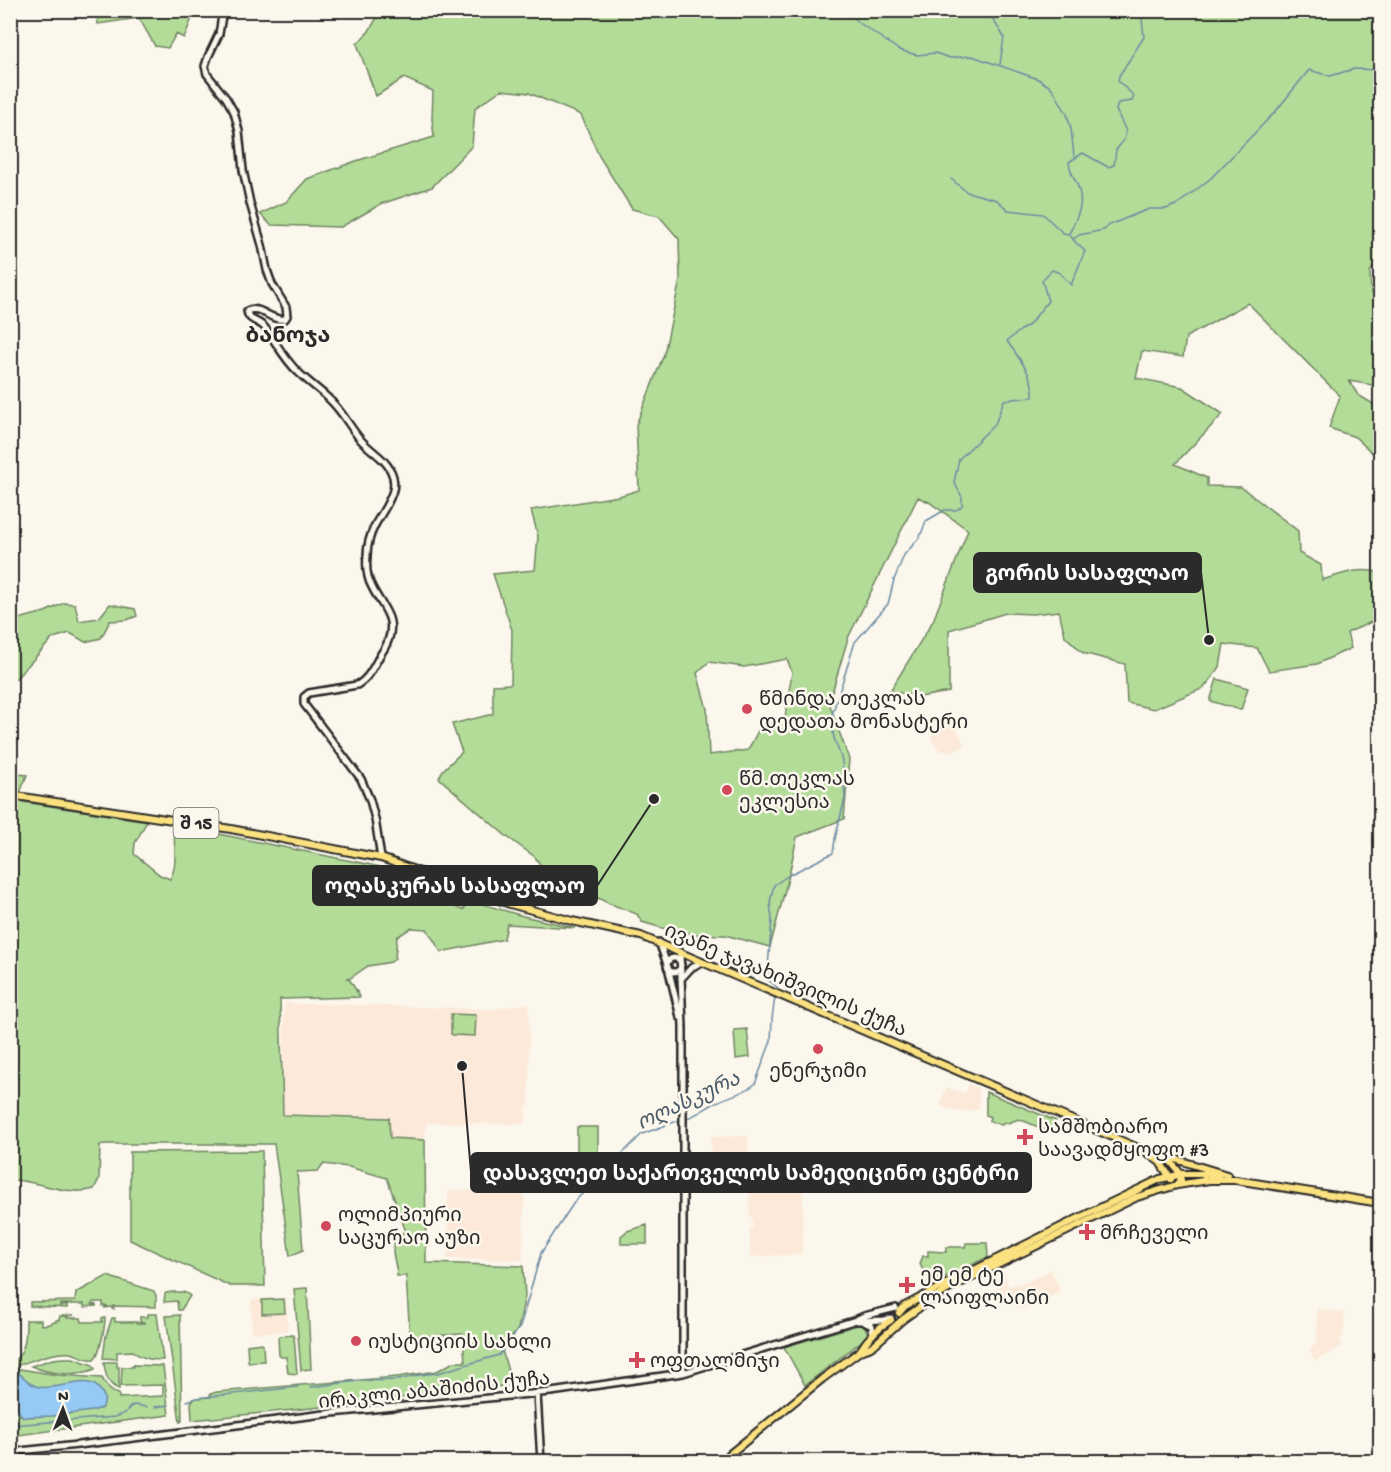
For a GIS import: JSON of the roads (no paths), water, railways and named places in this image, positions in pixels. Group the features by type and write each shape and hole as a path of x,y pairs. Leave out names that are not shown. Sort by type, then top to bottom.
{"main road":[{"name":"შ 15","path":"10,795 220,827 381,858"},
{"name":"ივანე ჯავახიშვილის ქუჩა","path":"381,858 510,904 658,942 1143,1150 1227,1175"},
{"path":"1143,1150 1160,1162 1172,1183 1178,1185"},
{"path":"1168,1157 1175,1164 1179,1174 1181,1180 1178,1185"},
{"path":"720,1461 822,1379 860,1351 875,1344 905,1306 1078,1218 1169,1176 1179,1174 1227,1175 1380,1202"},
{"path":"860,1351 864,1343 896,1316 923,1305 952,1287 1137,1197 1178,1185 1209,1180 1236,1180 1380,1202"}],"street":[{"path":"223,10 219,33 208,57 207,74 234,112 239,131 243,170 267,270 287,311 285,319 277,320 255,308 250,308 247,311 248,317 267,330 297,372 331,401 360,439 383,459 392,475 393,491 390,501 369,538 366,563 371,586 390,617 391,630 388,641 368,676 362,682 357,685 309,693 304,697 304,704 361,779 375,819 381,858"},
{"path":"658,942 668,967 683,1027"},
{"path":"668,967 668,963 678,951"},
{"path":"678,951 681,966 683,1027 683,1373"},
{"path":"670,960 674,958 678,960 681,966"},
{"path":"681,979 691,968 701,962"},
{"path":"668,967 674,972 678,971 681,966"},
{"name":"ირაკლი აბაშიძის ქუჩა","path":"13,1452 332,1413 537,1394 683,1373 864,1316 885,1311 896,1316"},
{"name":"ირაკლი აბაშიძის ქუჩა","path":"853,1321 884,1320 896,1316"},
{"path":"860,1320 872,1326 873,1335"},
{"path":"537,1394 541,1461"},
{"path":"10,1458 13,1452"}],"water":[{"path":"17,1372 30,1383 40,1387 89,1383 101,1391 104,1404 102,1408 92,1411 23,1417 11,1402 11,1375"}],"waterway":[{"path":"847,10 858,22 899,50 917,55 935,53 950,58 972,56 1038,79 1052,88 1067,114 1074,156"},
{"path":"987,10 1004,37 1000,64"},
{"name":"ოღასკურა","path":"777,990 777,987 767,979 772,919 770,902 774,885 833,853 845,798 842,760 834,738 831,718 855,642 888,604 904,555 920,537 926,521 945,510 956,510 962,506 962,497 954,482 959,459 995,424 1004,400 1033,397 1029,375 1007,341 1029,325 1048,301 1042,280 1052,270 1060,273 1071,285 1085,251 1069,234 1078,215 1080,204 1079,191 1069,162 1083,153 1108,167 1114,165 1116,150 1124,140 1126,131 1116,110 1118,103 1132,101 1134,96 1118,81 1144,37 1139,10"},
{"path":"1073,239 1079,235 1104,230 1109,225 1149,209 1166,209 1178,204 1211,178 1276,111 1309,70 1330,76 1354,69 1380,70"},
{"path":"951,179 967,192 997,200 1008,210 1043,214 1063,233 1068,234"},
{"name":"ოღასკურა","path":"684,1119 755,1084 771,1041 775,997"},
{"name":"ოღასკურა","path":"311,1387 358,1381 398,1380 438,1373 499,1355 520,1327 541,1253 575,1201 642,1134 680,1120"},
{"path":"187,1401 196,1398 298,1387"},
{"path":"10,1425 115,1417 125,1413 134,1405 147,1407"},
{"path":"155,1407 169,1405"},
{"path":"10,1414 18,1411"}],"place":[{"name":"გორის სასაფლაო","path":"1209,640"},
{"name":"წმინდა თეკლას დედათა მონასტერი","path":"747,709"},
{"name":"წმ.თეკლას ეკლესია","path":"727,790"},
{"name":"ოღასკურას სასაფლაო","path":"654,799"},
{"name":"ენერჯიმი","path":"818,1049"},
{"name":"დასავლეთ საქართველოს სამედიცინო ცენტრი","path":"462,1066"},
{"name":"სამშობიარო საავადმყოფო #3","path":"1025,1137"},
{"name":"ოლიმპიური საცურაო აუზი","path":"326,1226"},
{"name":"მრჩეველი","path":"1087,1232"},
{"name":"ემ ემ ტე ლაიფლაინი","path":"907,1285"},
{"name":"იუსტიციის სახლი","path":"356,1341"},
{"name":"ოფთალმიჯი","path":"637,1360"}],"district":[{"name":"ბანოჯა","path":"288,334"}]}
